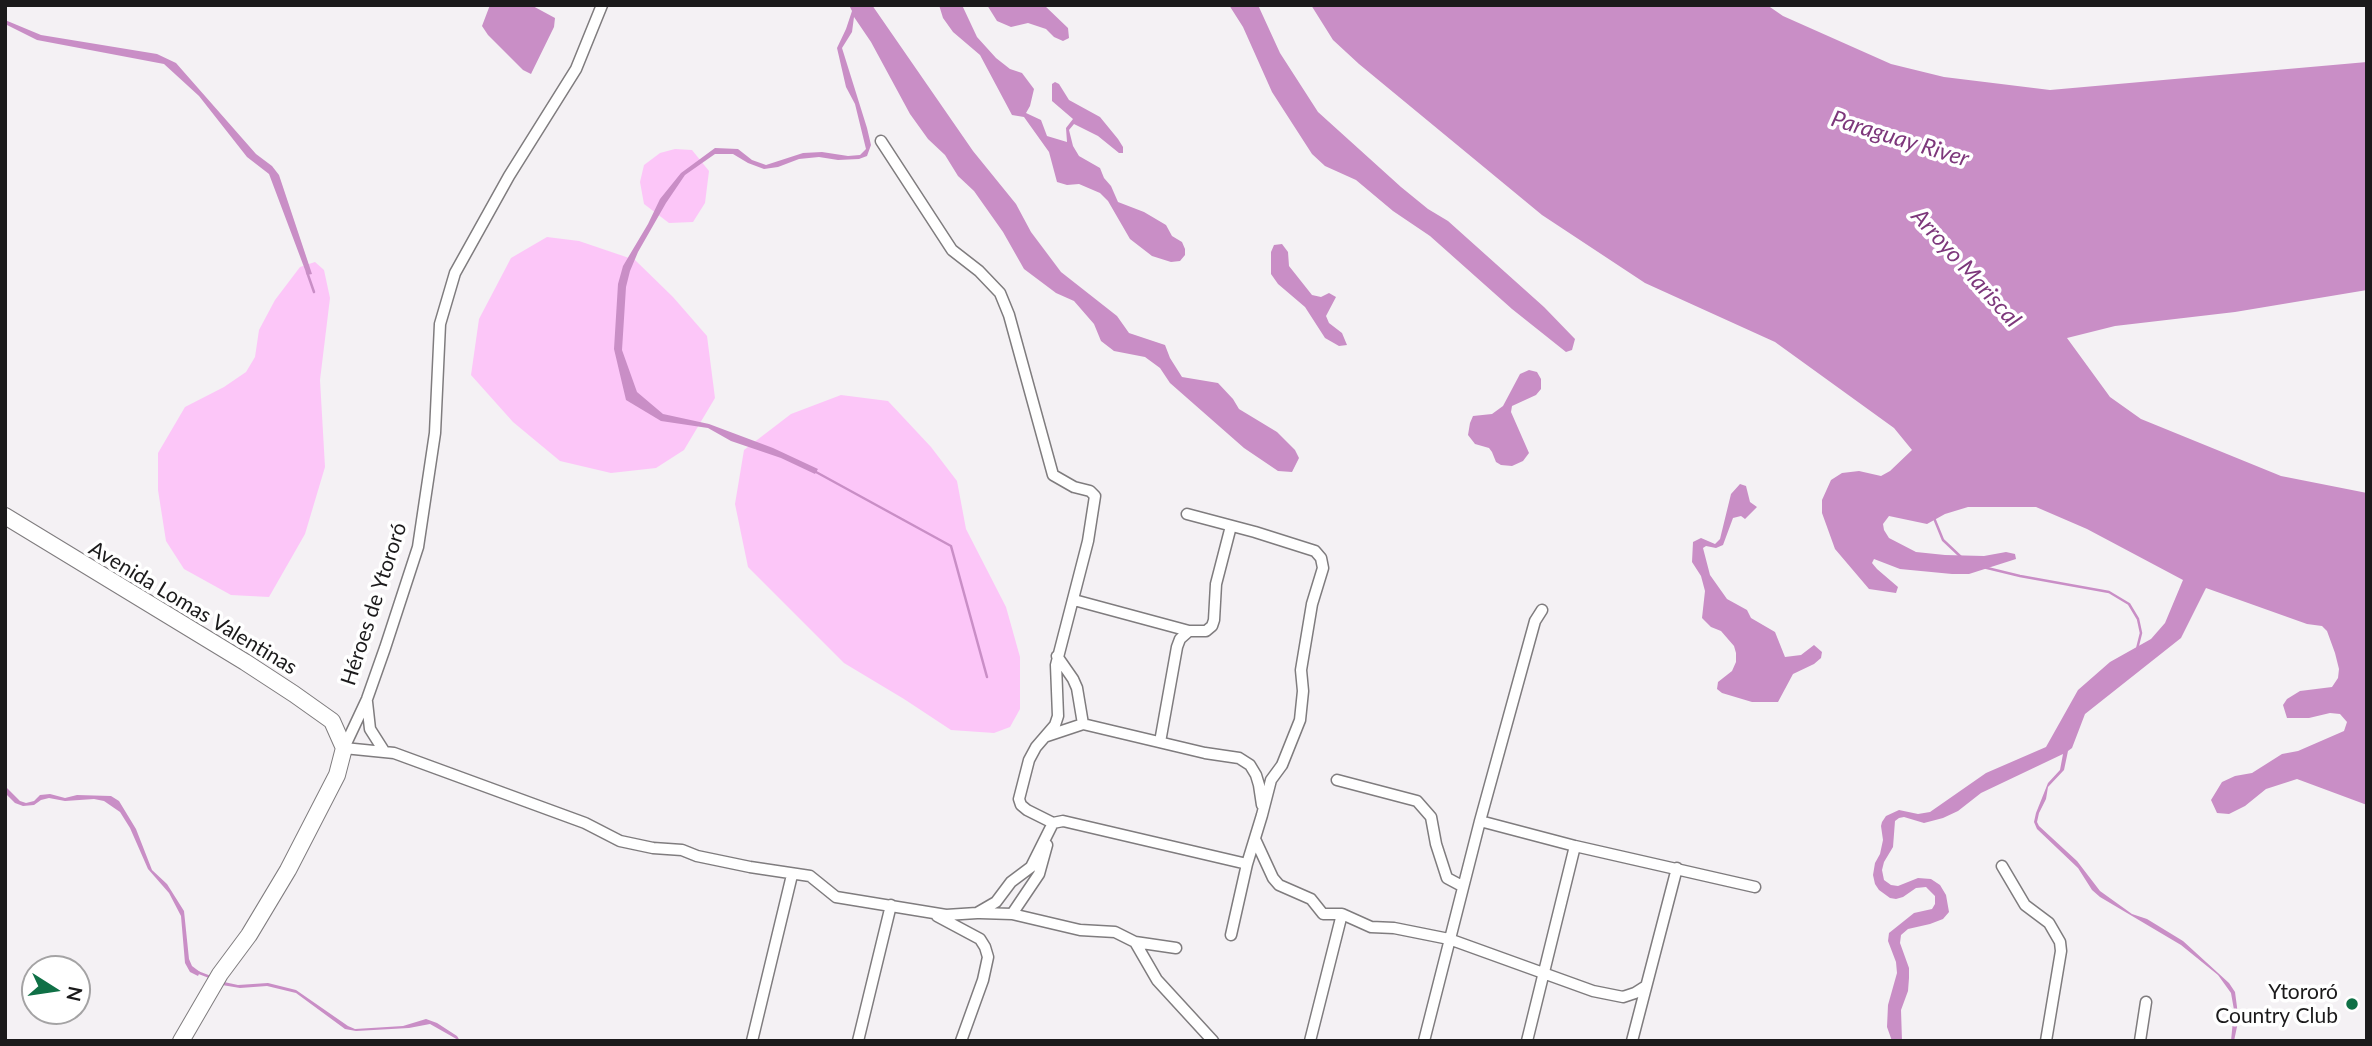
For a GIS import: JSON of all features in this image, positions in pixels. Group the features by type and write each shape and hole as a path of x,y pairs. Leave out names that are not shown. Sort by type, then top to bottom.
{"main road":[{"name":"Avenida Lomas Valentinas","path":"5,516 294,694 332,721 344,748"},
{"name":"Héroes de Ytororó","path":"181,1041 220,974 249,935 288,870 337,775 344,748"}],"street":[{"name":"Héroes de Ytororó","path":"344,748 366,699 418,547 435,433 440,324 456,273 509,176 576,69 601,5"},
{"path":"881,141 952,250 979,271 1000,293 1013,326 1053,475 1073,487 1090,491 1095,496 1074,600 1057,656 1058,716 1055,725 1029,760 1019,799 1027,810 1054,822 1062,821 1247,864"},
{"path":"1187,514 1315,551 1321,558 1323,568 1312,604 1301,670 1303,691 1300,720 1282,765 1271,780 1247,864 1231,935"},
{"path":"1074,600 1189,631 1206,631 1212,626 1216,584 1231,526"},
{"path":"1424,1041 1479,821 1535,621 1542,610"},
{"path":"1160,742 1177,647 1180,639 1189,631"},
{"path":"1057,656 1077,688 1083,724"},
{"path":"366,699 370,729 384,751"},
{"path":"1045,736 1083,724 1205,753 1239,758 1250,765 1259,785 1262,815"},
{"path":"344,748 384,751 585,823 620,841 653,848 682,850 697,856 792,875 810,876 836,897 946,915 1012,914 1080,930 1115,932 1135,942 1176,947"},
{"path":"1337,780 1418,801 1431,817 1447,878 1462,886"},
{"path":"1479,821 1755,887"},
{"path":"977,913 996,902 1011,882 1031,867 1054,822"},
{"path":"1012,914 1039,874 1054,822"},
{"path":"1255,839 1279,885 1311,899 1323,914 1334,944"},
{"path":"1527,1041 1575,846"},
{"path":"2002,866 2025,905 2049,923 2060,942 2061,951 2046,1041"},
{"path":"1632,1041 1677,868"},
{"path":"752,1041 792,875"},
{"path":"858,1041 891,905"},
{"path":"931,913 980,939 988,957 983,980 961,1041"},
{"path":"1323,914 1342,914 1371,927 1394,928 1449,939 1576,986 1623,997 1646,986"},
{"path":"1310,1041 1342,914"},
{"path":"1135,942 1157,980 1213,1041"},
{"path":"1623,997 1633,1010 1637,1023"},
{"path":"2140,1041 2146,1002"}],"shaded area":[{"path":"675,149 692,150 709,171 705,203 693,222 669,223 644,204 640,182 644,165 660,153"},
{"path":"547,237 579,241 635,260 673,297 707,336 715,398 684,450 656,468 611,473 560,461 513,422 471,375 479,319 511,258"},
{"path":"315,262 324,270 330,298 320,380 325,467 305,534 269,597 231,595 184,569 166,541 158,490 158,453 185,407 246,372 255,357 259,330 275,300 300,267"},
{"path":"841,395 888,401 931,447 957,481 966,529 1006,607 1020,657 1020,709 1010,727 994,733 951,730 844,663 748,567 735,504 744,450 791,414"}],"water":[{"path":"490,5 531,5 555,18 554,27 531,74 523,70 482,26"},
{"path":"849,5 872,5 973,151 1016,204 1031,232 1061,272 1117,316 1129,333 1165,345 1182,377 1218,383 1239,409 1277,432 1295,450 1299,458 1292,472 1278,471 1244,448 1170,383 1160,368 1145,357 1114,351 1101,341 1094,324 1074,301 1056,293 1024,269 1003,232 974,191 958,176 945,155 928,139 910,114 871,42 854,17 852,32 842,48 871,145 867,156 838,160 819,157 799,159 764,169 733,154 715,154 685,175 666,203 638,252 626,287 622,350 637,392 663,414 709,424 773,448 818,469 815,474 781,458 731,441 708,428 661,421 626,400 614,349 618,284 623,266 660,199 681,173 715,148 738,149 752,160 766,165 803,153 822,152 848,156 860,155 866,149 855,104 846,87 837,48 852,11"},
{"path":"939,5 962,5 977,37 996,58 1010,69 1022,73 1034,89 1026,113 1041,120 1047,136 1067,142 1066,128 1073,119 1052,101 1052,84 1055,82 1069,100 1100,117 1118,139 1123,153 1074,124 1069,130 1073,146 1079,156 1100,168 1118,202 1144,212 1166,225 1172,236 1182,242 1185,255 1180,261 1171,262 1152,256 1130,239 1108,201 1100,193 1079,184 1057,182 1049,152 1024,117 1012,115 980,55 953,32 943,18"},
{"path":"987,5 1044,5 1068,28 1069,38 1063,41 1046,29 1028,23 1011,27 997,21"},
{"path":"1229,5 1258,5 1280,53 1318,112 1401,187 1448,221 1544,307 1575,339 1572,350 1566,352 1512,309 1430,236 1393,211 1356,180 1325,166 1312,154 1272,92 1243,27"},
{"name":"Paraguay River","path":"1311,5 1767,5 1783,16 1891,64 1944,77 2050,90 2367,62 2367,290 2235,312 2115,326 2067,338 2110,397 2141,419 2281,476 2367,493 2367,805 2297,779 2266,789 2245,806 2229,814 2217,813 2211,800 2222,782 2252,773 2282,754 2298,751 2344,731 2347,722 2340,714 2330,713 2309,718 2287,718 2283,705 2300,691 2332,687 2338,678 2335,653 2327,631 2322,626 2307,624 2206,588 2181,638 2085,714 2072,748 2068,751 2064,770 2048,787 2039,813 2039,826 2077,861 2100,891 2132,914 2147,919 2183,941 2229,983 2235,992 2237,1007 2238,1022 2234,1041 2231,1041 2234,1010 2231,993 2218,975 2181,945 2100,897 2092,890 2078,868 2037,829 2034,822 2036,813 2048,783 2060,770 2063,754 1981,793 1958,811 1943,818 1924,823 1904,817 1895,821 1893,847 1882,870 1884,880 1898,886 1918,878 1931,879 1940,885 1946,895 1949,912 1943,919 1908,929 1901,935 1900,943 1909,968 1908,991 1901,1010 1902,1041 1892,1041 1887,1027 1888,1005 1897,973 1888,941 1889,933 1914,913 1932,909 1935,896 1926,887 1916,888 1896,899 1879,890 1873,875 1883,840 1882,822 1886,816 1899,810 1918,814 1930,812 1986,773 2046,747 2078,690 2110,662 2151,639 2165,623 2183,580 2087,529 2036,507 1968,507 1945,514 1927,524 1889,516 1883,524 1884,530 1889,538 1916,552 1984,556 2006,552 2015,554 2016,559 1969,574 1952,574 1900,569 1874,559 1872,563 1877,569 1898,587 1896,593 1869,589 1835,549 1822,513 1822,500 1831,480 1842,473 1859,471 1881,476 1912,450 1894,428 1775,342 1645,283 1542,215 1359,64 1333,40"},
{"path":"5,20 41,35 157,54 176,63 256,154 279,175 312,274 307,275 269,174 247,157 199,96 164,64 37,40 5,24"},
{"path":"1282,244 1288,252 1289,266 1312,295 1321,297 1329,293 1336,297 1326,316 1329,323 1342,333 1347,345 1339,346 1325,338 1305,307 1278,284 1271,274 1271,252 1274,245"},
{"path":"1529,370 1537,372 1541,379 1541,389 1536,395 1512,406 1511,412 1529,453 1523,461 1512,466 1501,465 1496,462 1489,448 1475,444 1468,435 1470,423 1473,416 1492,414 1503,406 1520,374"},
{"path":"1740,484 1746,486 1750,502 1757,507 1745,519 1741,516 1733,518 1723,545 1703,548 1710,575 1727,599 1747,610 1751,618 1775,632 1785,657 1801,655 1814,645 1822,652 1821,658 1814,664 1793,674 1778,702 1752,702 1717,689 1718,682 1732,671 1736,653 1734,646 1721,631 1711,627 1702,618 1705,591 1701,576 1692,562 1693,542 1701,538 1715,544 1720,539 1731,494"},
{"path":"5,786 20,801 26,803 34,801 40,795 50,794 65,798 77,795 111,796 119,801 136,829 152,870 167,884 184,911 189,959 192,966 200,972 198,976 190,972 185,963 181,916 169,893 148,869 120,812 104,801 94,799 65,801 49,798 34,805 23,806 15,803 5,793"},
{"path":"224,982 238,985 268,983 296,990 355,1029 403,1026 426,1019 437,1023 460,1041 430,1024 409,1028 356,1031 345,1029 296,993 267,986 240,988 222,985"}],"waterway":[{"path":"307,272 314,292"},
{"path":"816,472 951,546 987,677"},
{"name":"Arroyo Mariscal","path":"1934,518 1943,540 1961,557"},
{"name":"Arroyo Mariscal","path":"1983,567 2109,592 2129,604 2138,619 2141,633 2137,649"},
{"path":"197,972 210,977"}],"place":[{"name":"Ytororó Country Club","path":"2352,1004"}]}
